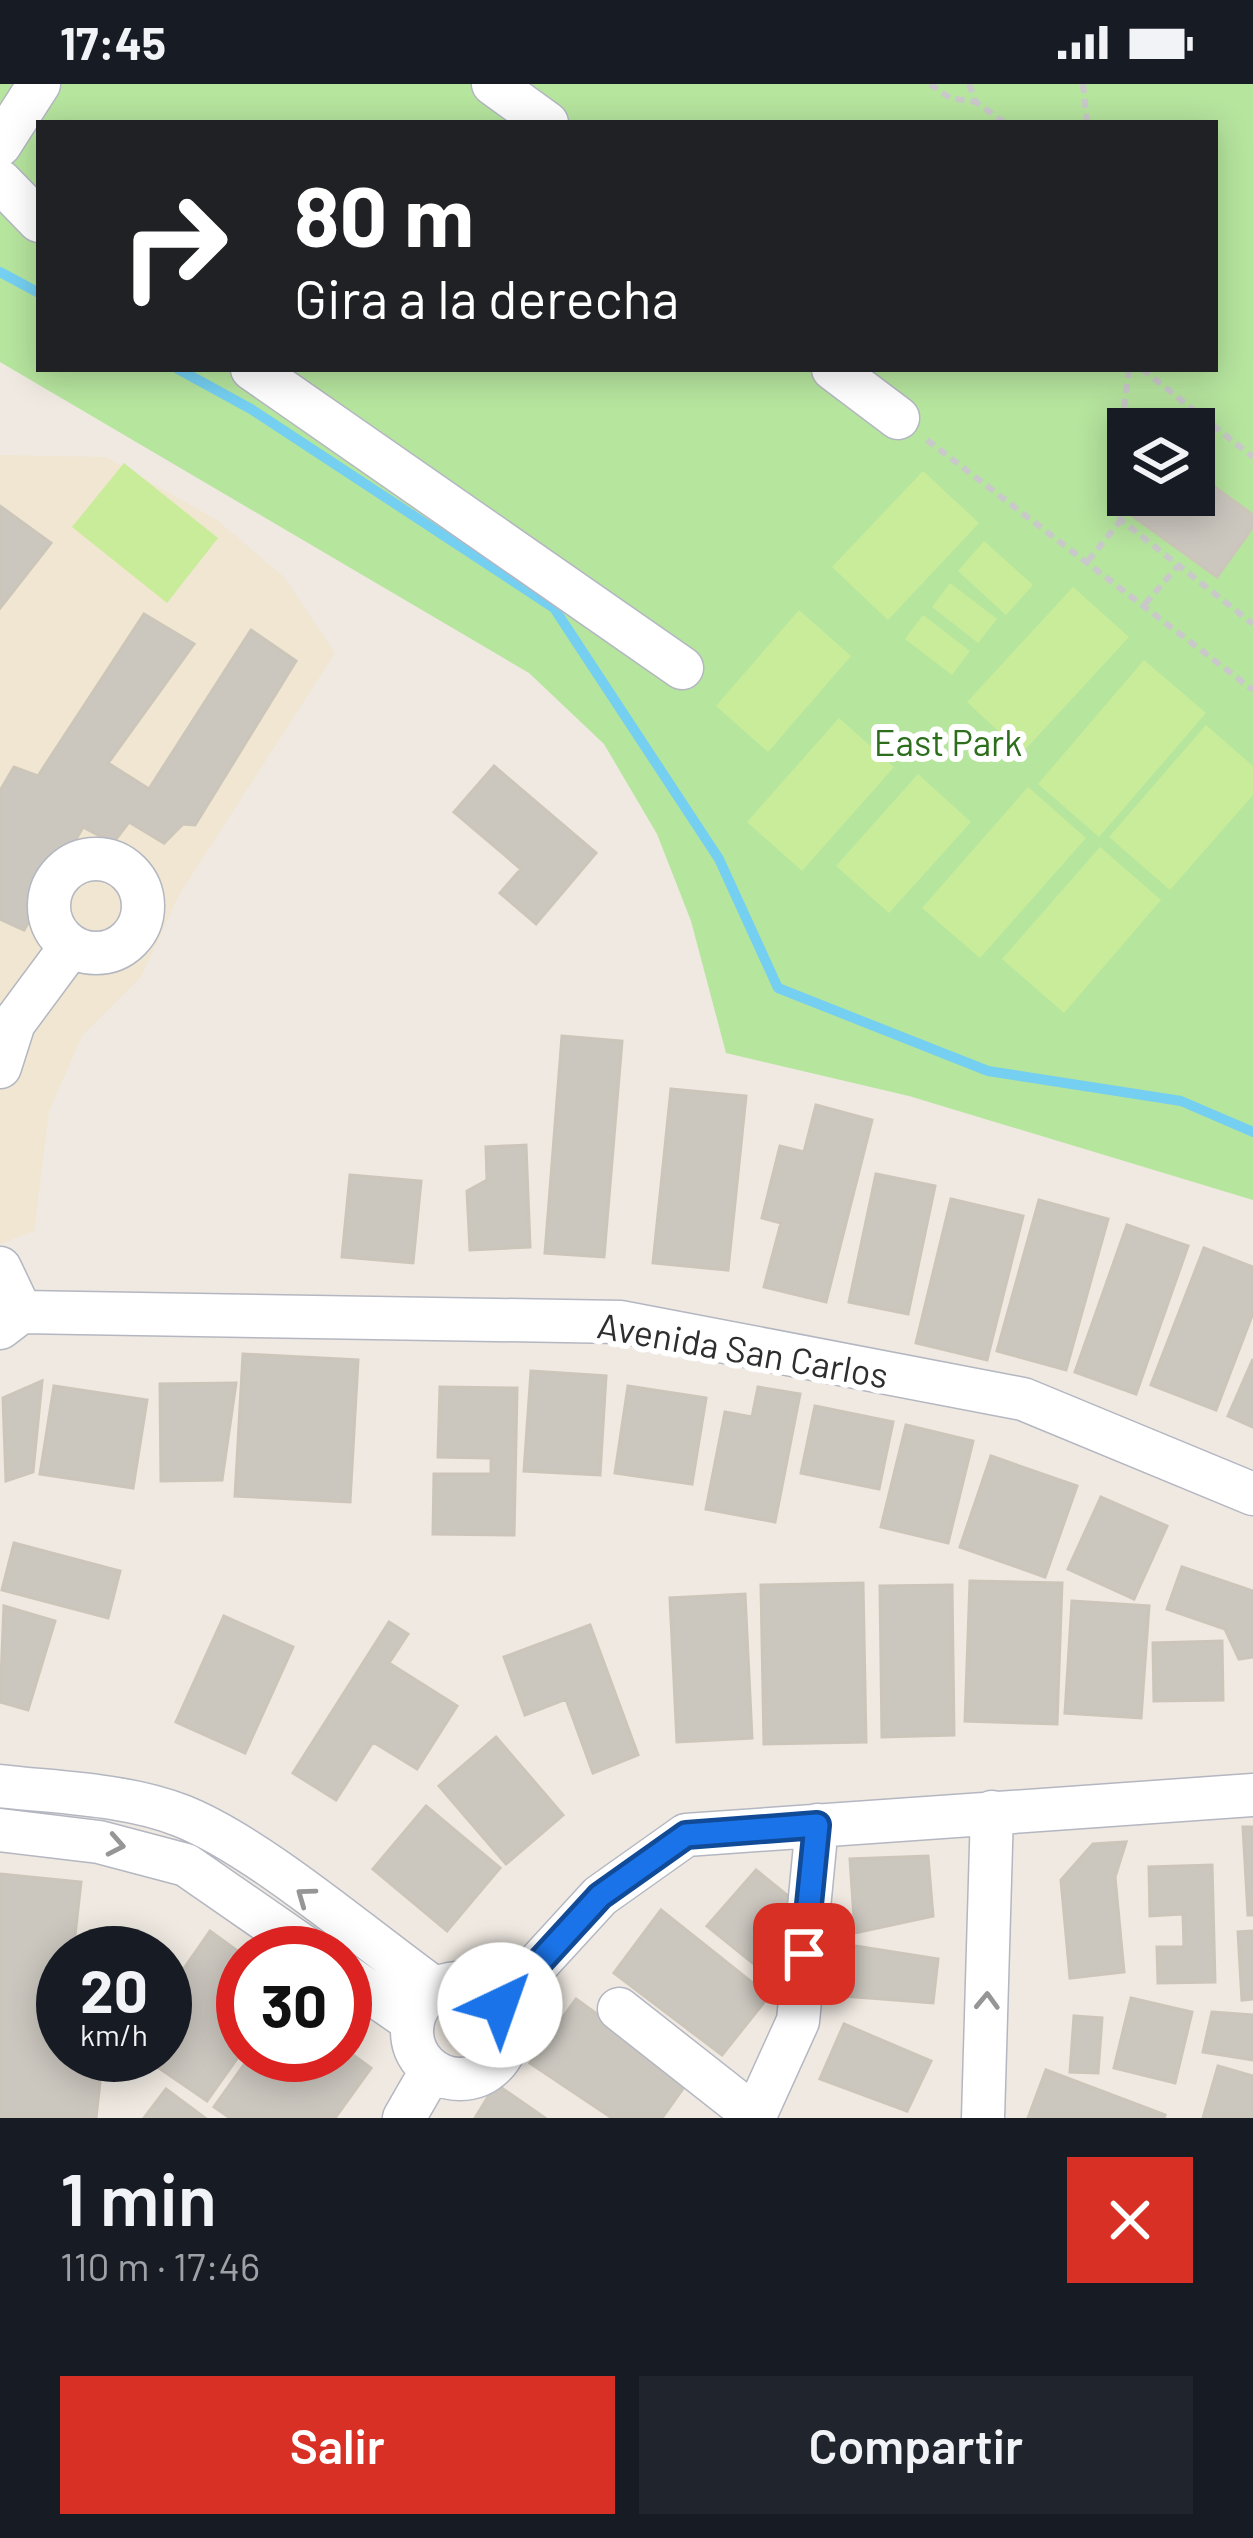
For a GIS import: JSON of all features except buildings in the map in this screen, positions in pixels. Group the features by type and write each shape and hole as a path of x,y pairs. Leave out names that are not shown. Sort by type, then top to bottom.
{"street":[{"path":"0,145 39,84"},
{"path":"493,84 543,120"},
{"path":"0,181 36,218"},
{"path":"255,372 682,668"},
{"path":"837,372 898,418"},
{"path":"0,1066 14,1023 71,946"},
{"path":"0,1268 10,1320"},
{"name":"Avenida San Carlos","path":"10,1320 621,1322 1022,1399 1253,1494"},
{"path":"0,1786 140,1803 183,1816 225,1838 424,2005"},
{"path":"500,2005 600,1896 686,1835 1253,1795"},
{"path":"983,2118 992,1812"},
{"path":"619,2009 754,2117 798,2021 817,1825"},
{"path":"0,1830 99,1842 186,1865 275,1926"},
{"path":"372,1985 424,2005 474,1985 500,2005 508,2036 494,2066 460,2080 431,2071 413,2040 424,2005"},
{"path":"404,2118 431,2071"}],"path":[{"path":"931,84 950,98 976,102 1001,120"},
{"path":"970,84 976,102"},
{"path":"1083,84 1088,120"},
{"path":"1129,372 1126,426 1112,482 1112,502 1121,520 1253,624"},
{"path":"1146,372 1253,457"},
{"path":"898,418 1253,690"},
{"path":"1088,561 1121,520"},
{"path":"1145,604 1177,567"}],"shaded area":[{"path":"0,455 106,457 217,520 284,577 335,653 179,895 141,977 82,1036 49,1111 34,1231 0,1244"}],"green space":[{"name":"East Park","path":"0,84 1253,84 1253,1200 909,1096 726,1053 691,921 657,834 604,744 529,673 0,362"},
{"path":"124,463 218,538 167,603 72,527"},
{"path":"923,471 979,523 888,620 832,567"},
{"path":"984,541 1033,585 1006,615 958,571"},
{"path":"950,583 997,619 978,643 932,607"},
{"path":"1073,587 1129,637 1022,753 967,702"},
{"path":"799,610 851,656 768,752 716,706"},
{"path":"923,615 970,651 952,675 905,639"},
{"path":"1144,660 1206,713 1099,837 1038,784"},
{"path":"839,718 894,767 802,871 747,822"},
{"path":"1206,725 1253,766 1253,795 1170,890 1109,837"},
{"path":"918,774 971,822 889,913 836,866"},
{"path":"1028,787 1086,838 980,958 922,908"},
{"path":"1100,847 1161,900 1064,1013 1002,959"}],"waterway":[{"path":"0,272 36,291"},
{"path":"183,372 251,409 554,608 719,859 778,988 988,1071 1181,1101 1253,1132"}],"route":[{"path":"500,2005 600,1896 686,1835 817,1825 804,1954"}]}
